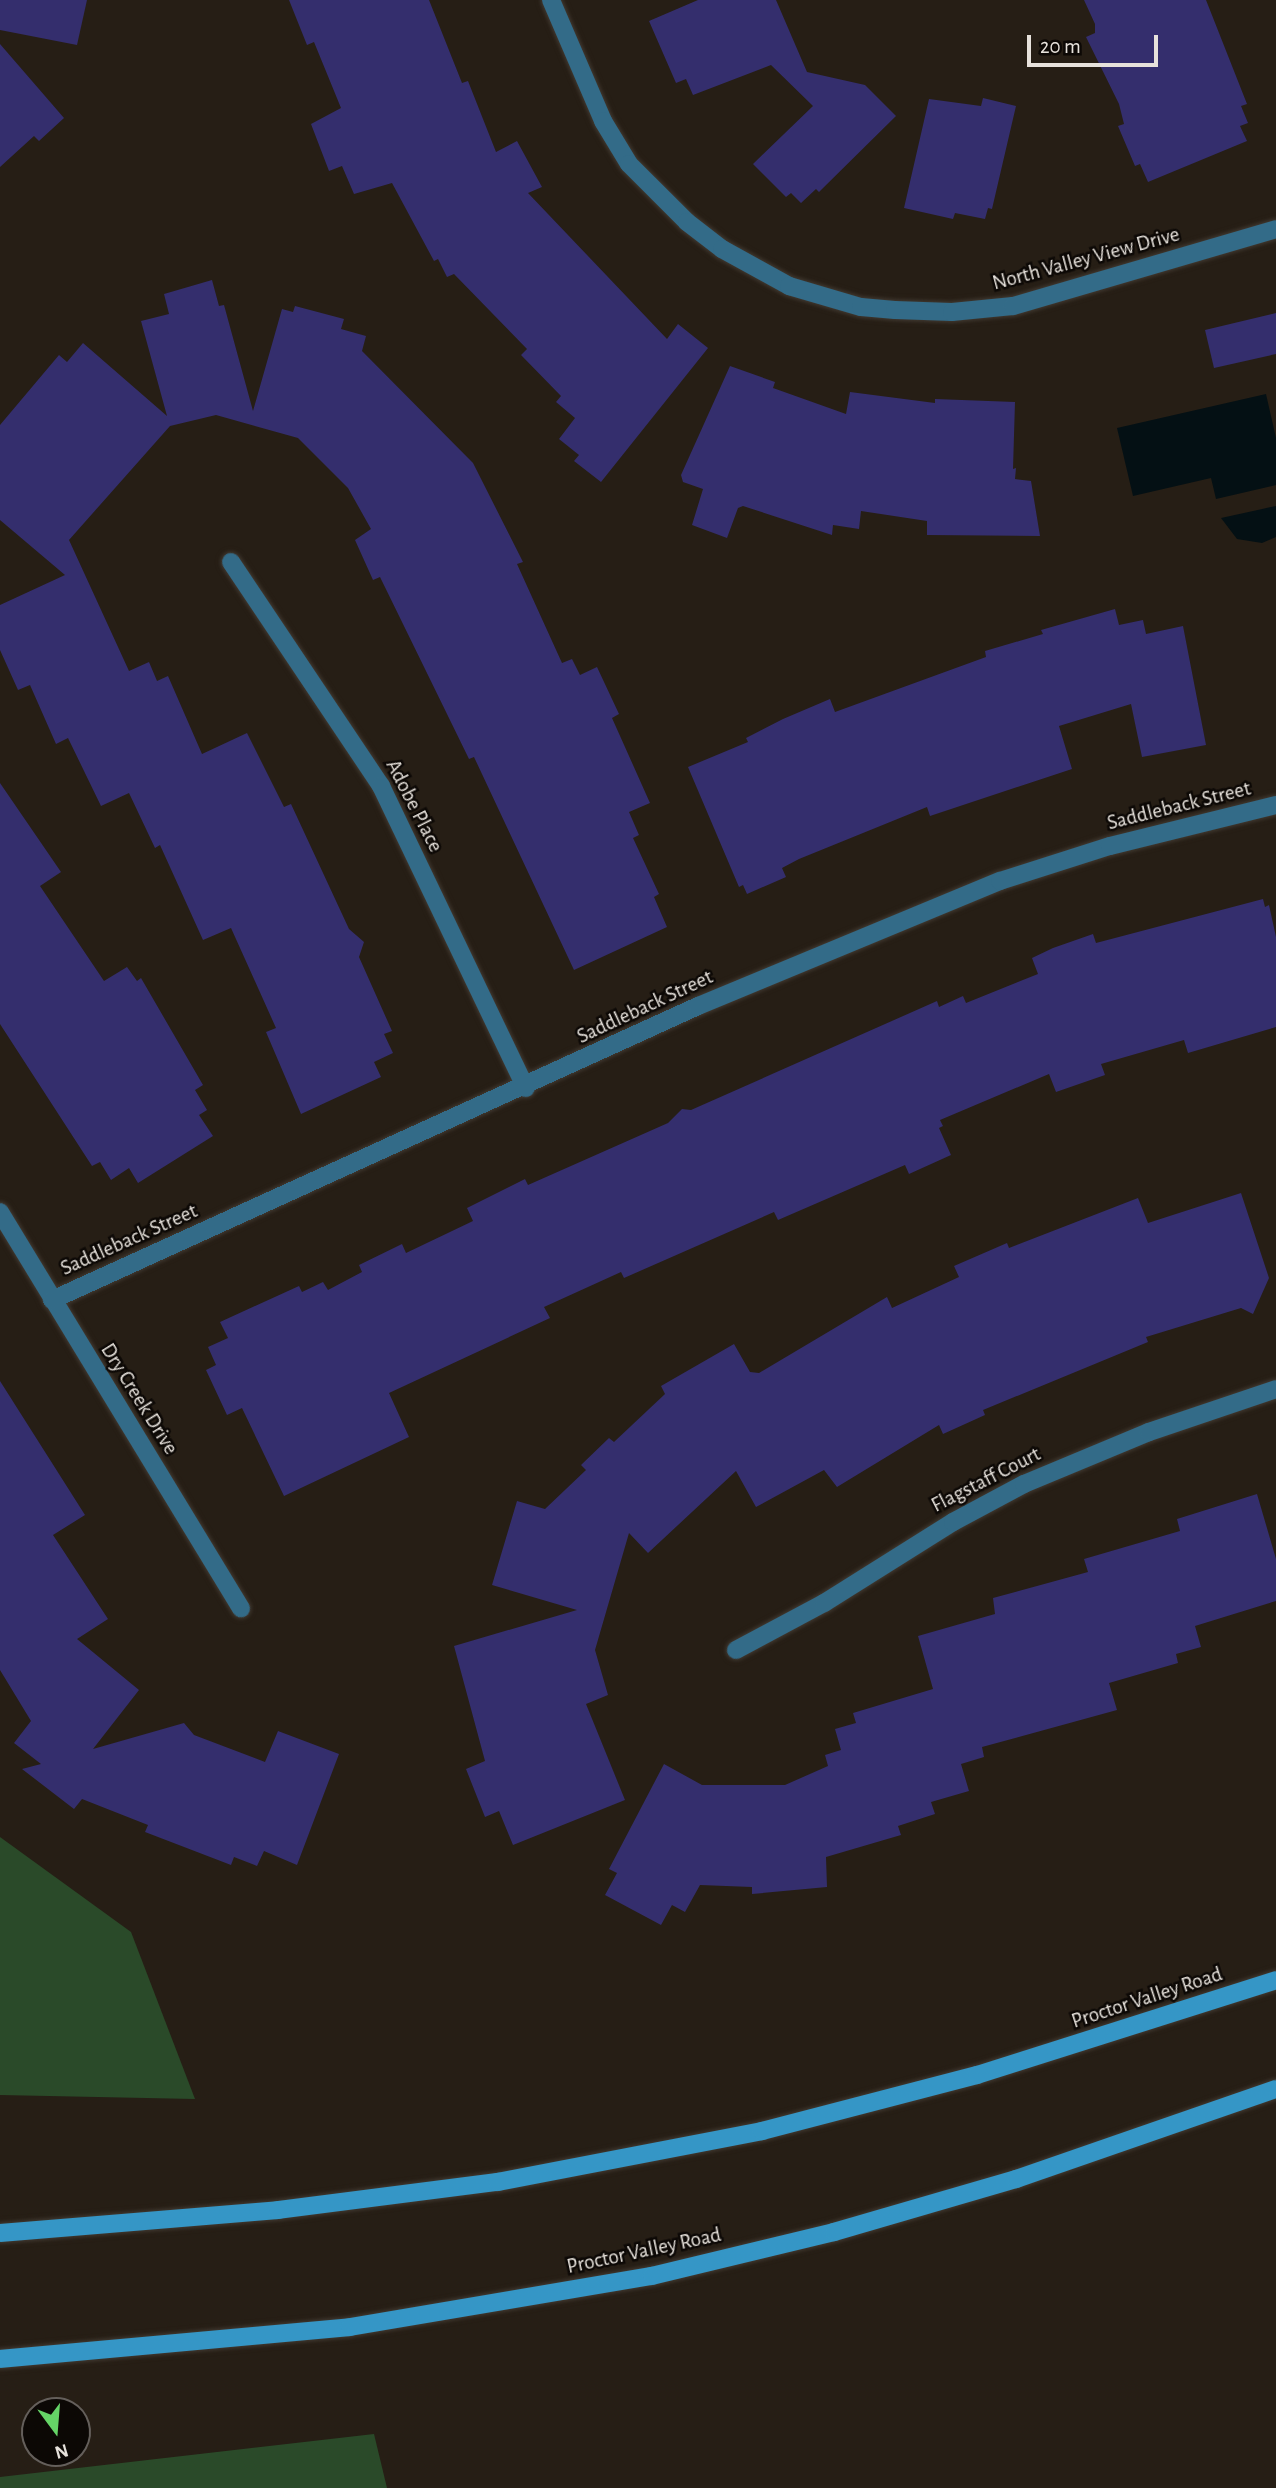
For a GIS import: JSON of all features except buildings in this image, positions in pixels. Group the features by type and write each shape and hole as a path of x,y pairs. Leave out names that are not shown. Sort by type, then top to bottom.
{"main road":[{"name":"Proctor Valley Road","path":"0,2233 278,2210 498,2182 762,2132 977,2075 1276,1980"},
{"name":"Proctor Valley Road","path":"0,2359 350,2327 652,2276 834,2232 1016,2179 1276,2090"}],"street":[{"name":"North Valley View Drive","path":"551,0 603,121 629,164 687,222 723,249 789,286 861,307 951,312 1013,306 1276,229"},
{"name":"Adobe Place","path":"231,562 381,786 526,1088"},
{"name":"Saddleback Street","path":"52,1300 526,1088 698,1006 1000,881 1110,846 1276,805"},
{"name":"Dry Creek Drive","path":"0,1212 241,1609"},
{"name":"Flagstaff Court","path":"736,1650 1024,1484 1139,1436 1276,1389"}],"green space":[{"path":"0,1837 131,1932 195,2099 0,2095"},
{"path":"374,2434 387,2488 0,2488 0,2477"}],"shaded area":[{"path":"1266,394 1276,438 1276,485 1216,499 1211,478 1133,496 1117,428"},
{"path":"1276,506 1276,537 1262,543 1237,539 1221,518"}]}
